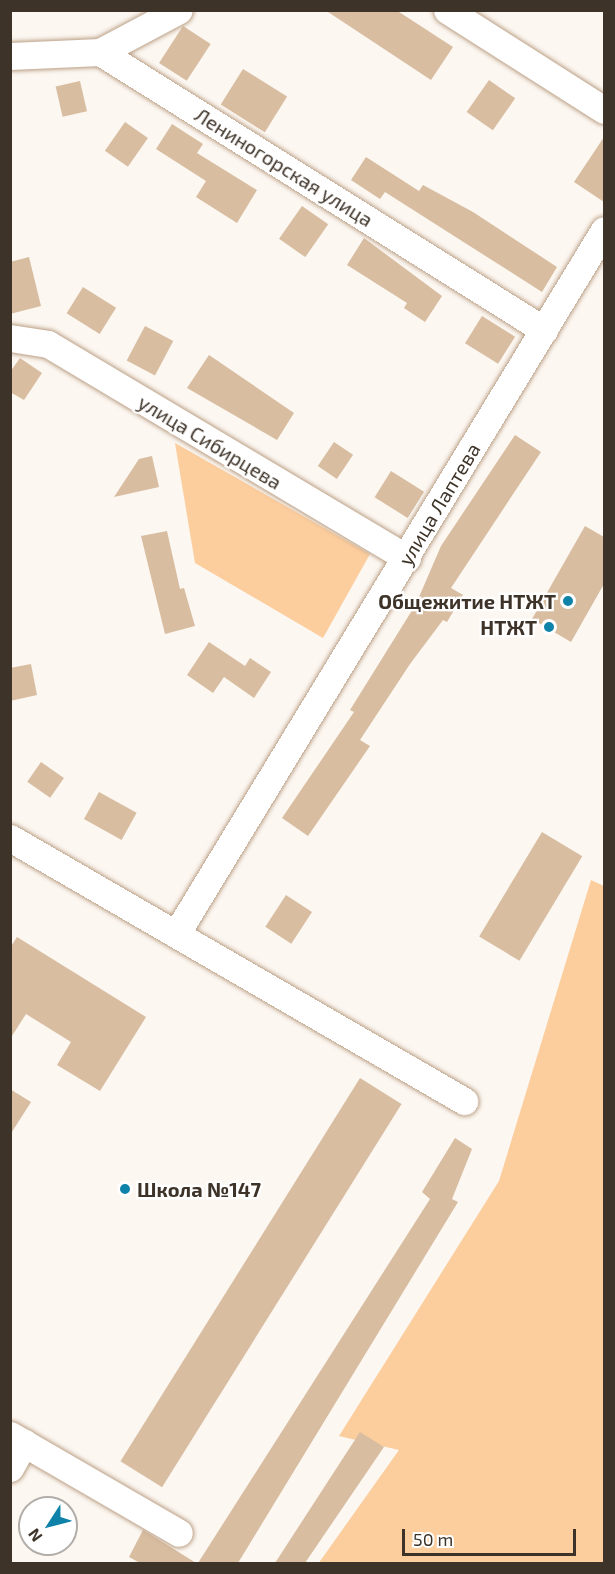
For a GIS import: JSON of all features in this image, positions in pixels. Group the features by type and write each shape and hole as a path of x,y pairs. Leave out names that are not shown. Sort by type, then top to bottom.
{"street":[{"path":"10,56 100,52 179,10"},
{"path":"447,10 604,110"},
{"name":"Лениногорская улица","path":"100,52 544,330"},
{"name":"улица Лаптева","path":"178,931 331,672 407,558 604,230"},
{"name":"улица Сибирцева","path":"10,338 48,344 407,558"},
{"path":"10,838 178,931 464,1101"},
{"path":"10,1468 17,1439 85,1473 179,1533"}],"shaded area":[{"path":"175,443 370,554 323,638 195,563"},
{"path":"591,880 604,886 604,1563 318,1564 399,1450 339,1436 499,1181"}],"building":[{"path":"325,10 396,10 453,47 431,80"},
{"path":"183,26 211,44 187,81 159,63"},
{"path":"243,69 287,97 265,132 221,105"},
{"path":"489,80 515,98 493,130 467,112"},
{"path":"80,81 87,111 63,117 56,87"},
{"path":"125,122 148,138 128,167 105,151"},
{"path":"172,124 203,144 197,153 257,190 237,223 196,197 206,181 156,149"},
{"path":"604,137 604,202 574,182"},
{"path":"366,157 419,191 423,185 473,212 557,267 542,292 385,192 380,199 351,180"},
{"path":"302,206 328,224 305,257 279,239"},
{"path":"364,238 442,296 425,322 404,308 407,303 347,265"},
{"path":"29,257 41,306 10,314 10,262"},
{"path":"83,287 116,308 100,334 67,313"},
{"path":"482,316 515,337 498,364 465,343"},
{"path":"145,326 173,341 155,375 127,360"},
{"path":"209,355 294,413 277,440 187,388"},
{"path":"20,358 42,373 24,400 10,392 10,372"},
{"path":"515,435 541,452 451,588 463,595 447,622 443,620 410,664 360,740 370,746 308,836 282,818 354,712 350,710 416,604 441,546"},
{"path":"334,442 353,455 337,479 318,466"},
{"path":"152,456 159,487 114,497 139,459"},
{"path":"391,471 424,492 408,518 375,497"},
{"name":"Общежитие НТЖТ","path":"585,526 604,537 604,584 571,642 532,619"},
{"path":"167,531 180,589 184,588 195,626 165,634 141,536"},
{"path":"209,642 245,666 250,658 271,672 254,698 224,677 213,693 187,675"},
{"path":"31,664 37,695 10,701 10,668"},
{"path":"41,762 64,778 50,798 27,782"},
{"path":"99,792 137,813 122,840 84,819"},
{"path":"542,832 582,856 519,961 479,937"},
{"path":"286,895 312,912 291,944 265,927"},
{"path":"17,937 146,1017 100,1091 57,1065 71,1042 26,1014 10,1039 10,948"},
{"path":"360,1078 402,1104 162,1487 120,1461"},
{"path":"10,1089 31,1102 10,1135"},
{"path":"455,1138 472,1149 452,1199 458,1202 238,1563 198,1563 430,1199 422,1192"},
{"path":"360,1432 384,1447 305,1563 275,1563"},
{"path":"143,1530 196,1563 140,1563 129,1557"}],"place":[{"name":"Общежитие НТЖТ","path":"568,601"},
{"name":"НТЖТ","path":"549,627"},
{"name":"Школа №147","path":"125,1189"}]}
